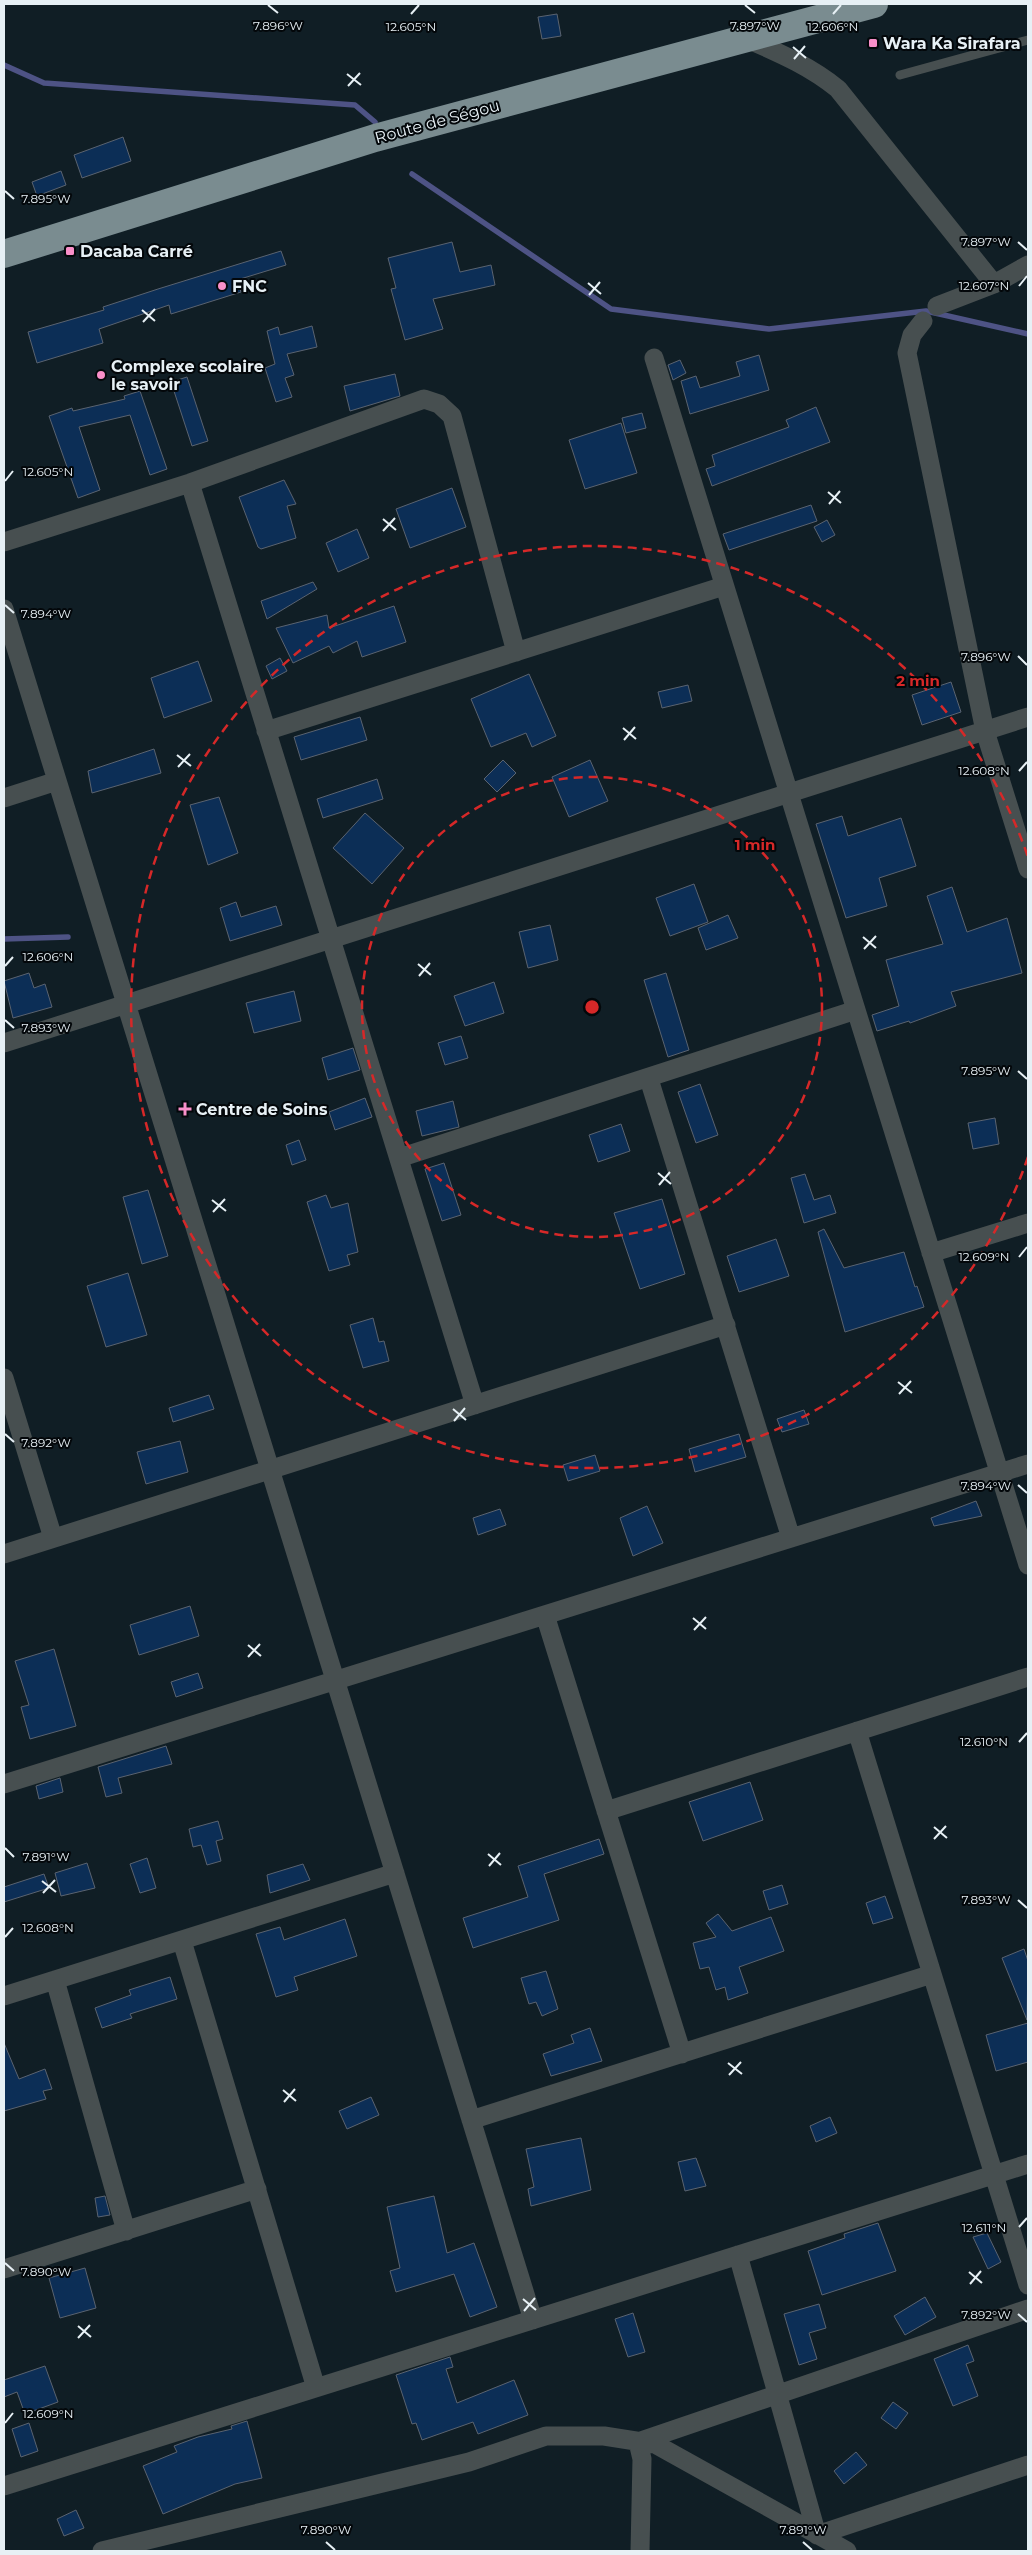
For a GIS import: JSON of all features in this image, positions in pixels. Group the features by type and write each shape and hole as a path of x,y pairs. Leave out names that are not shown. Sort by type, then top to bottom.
{"highway":[{"name":"Route de Ségou","path":"4,254 375,138 874,4"}],"street":[{"path":"745,38 797,61 817,72 838,89 994,284"},
{"path":"937,306 994,284 1028,266"},
{"path":"923,321 912,336 908,353 985,731 1028,869"},
{"path":"654,358 1028,1565"},
{"path":"4,542 190,483 424,399 439,404 452,416 516,652"},
{"path":"190,483 476,1405"},
{"path":"266,731 724,586"},
{"path":"4,609 533,2320"},
{"path":"4,1042 1028,717"},
{"path":"4,798 57,781"},
{"path":"399,1158 649,1079 856,1010"},
{"path":"649,1079 791,1538"},
{"path":"931,1253 1028,1223"},
{"path":"4,1554 726,1326"},
{"path":"4,1378 54,1538"},
{"path":"4,1784 1028,1464"},
{"path":"545,1615 682,2054"},
{"path":"606,1810 1028,1677"},
{"path":"857,1731 1028,2285"},
{"path":"4,1996 395,1873"},
{"path":"182,1941 316,2388"},
{"path":"471,2120 932,1974"},
{"path":"55,1980 126,2231"},
{"path":"4,2486 1028,2164"},
{"path":"4,2269 257,2189"},
{"path":"738,2255 818,2535"},
{"path":"638,2442 1028,2309"},
{"path":"102,2551 469,2462 546,2436 604,2436 655,2444 847,2551"},
{"path":"638,2442 642,2459 640,2551"},
{"path":"818,2535 1028,2465"}],"lane":[{"path":"900,75 1028,40"}],"building":[{"path":"557,14 561,36 542,39 538,17"},
{"path":"123,137 131,161 82,178 74,155"},
{"path":"61,171 66,185 37,196 32,182"},
{"path":"452,242 460,272 491,265 495,285 433,299 443,329 405,340 391,289 396,288 388,258"},
{"path":"281,251 286,265 237,280 241,292 171,314 169,305 99,329 103,343 37,363 28,332 104,310 103,307"},
{"path":"312,326 317,347 287,354 294,375 285,378 292,397 276,402 265,368 275,364 267,331 278,327 280,335"},
{"path":"759,355 769,390 690,414 681,381 696,376 700,388 740,376 736,362"},
{"path":"680,360 686,373 673,380 668,365"},
{"path":"395,374 400,396 350,411 344,386"},
{"path":"187,377 208,441 192,446 171,382"},
{"path":"140,391 167,469 150,475 130,415 79,427 100,490 78,498 49,416 72,408 73,411 125,399 124,396"},
{"path":"816,407 830,442 712,486 706,469 715,466 712,455 789,427 786,420"},
{"path":"642,413 646,428 626,433 622,418"},
{"path":"621,423 637,473 585,489 569,440"},
{"path":"284,480 296,504 287,506 296,538 261,549 258,547 239,497"},
{"path":"452,488 466,527 410,548 396,509"},
{"path":"811,505 817,521 729,550 723,534"},
{"path":"827,520 835,535 822,542 814,527"},
{"path":"357,529 369,558 338,572 326,543"},
{"path":"313,582 317,589 267,619 261,601"},
{"path":"394,606 406,642 362,657 357,641 333,653 329,646 293,663 276,628 327,615 329,628"},
{"path":"280,658 287,671 272,679 266,666"},
{"path":"198,661 212,701 164,718 151,678"},
{"path":"529,674 556,736 532,747 526,733 491,747 471,699"},
{"path":"951,682 961,712 922,725 912,695"},
{"path":"688,685 692,701 662,708 658,692"},
{"path":"360,717 367,740 301,760 294,737"},
{"path":"154,749 161,773 92,793 88,771"},
{"path":"503,760 516,773 497,792 484,779"},
{"path":"590,760 608,801 569,817 552,777"},
{"path":"377,779 383,799 323,818 317,799"},
{"path":"219,797 238,853 208,865 190,805"},
{"path":"365,813 404,848 372,884 333,848"},
{"path":"842,816 848,836 901,818 916,866 879,878 887,906 846,918 816,824"},
{"path":"694,884 708,922 670,936 656,898"},
{"path":"952,887 967,932 1007,918 1022,973 951,992 956,1006 910,1023 909,1021 877,1031 872,1015 899,1006 886,960 943,944 927,896"},
{"path":"236,902 241,917 276,906 282,925 230,941 220,908"},
{"path":"728,915 738,938 706,950 698,928"},
{"path":"550,925 558,960 528,968 519,932"},
{"path":"29,973 34,988 45,984 52,1007 13,1018 4,981"},
{"path":"666,973 689,1050 668,1057 644,980"},
{"path":"494,982 504,1013 465,1026 454,996"},
{"path":"294,991 301,1021 254,1033 246,1003"},
{"path":"461,1036 468,1058 445,1065 438,1043"},
{"path":"353,1048 360,1070 328,1080 322,1058"},
{"path":"700,1084 718,1135 696,1143 678,1092"},
{"path":"365,1098 372,1117 335,1130 329,1112"},
{"path":"453,1101 459,1127 422,1136 416,1111"},
{"path":"995,1118 999,1144 973,1149 968,1123"},
{"path":"621,1124 630,1151 598,1162 589,1135"},
{"path":"299,1140 306,1160 292,1165 286,1145"},
{"path":"444,1163 461,1215 442,1221 425,1169"},
{"path":"805,1174 814,1200 830,1195 836,1213 804,1223 791,1178"},
{"path":"148,1190 168,1256 142,1264 123,1197"},
{"path":"326,1195 331,1208 348,1203 358,1252 347,1255 350,1265 329,1271 307,1202"},
{"path":"662,1199 685,1274 640,1289 614,1213"},
{"path":"824,1229 844,1268 904,1252 915,1287 917,1286 924,1307 845,1332 818,1232"},
{"path":"776,1239 789,1276 739,1292 727,1256"},
{"path":"128,1273 147,1335 106,1347 87,1286"},
{"path":"373,1318 379,1342 384,1341 389,1361 363,1368 350,1325"},
{"path":"209,1395 214,1409 173,1422 169,1408"},
{"path":"804,1410 809,1424 782,1432 777,1419"},
{"path":"739,1434 746,1457 695,1472 689,1449"},
{"path":"180,1441 188,1472 146,1484 137,1452"},
{"path":"595,1455 600,1471 568,1481 563,1465"},
{"path":"976,1501 982,1516 934,1526 931,1518"},
{"path":"647,1506 663,1543 633,1556 620,1518"},
{"path":"500,1509 506,1525 478,1535 473,1518"},
{"path":"190,1606 199,1636 139,1655 130,1625"},
{"path":"54,1649 76,1726 30,1739 21,1707 29,1705 15,1661"},
{"path":"198,1673 203,1688 176,1697 171,1682"},
{"path":"166,1746 172,1764 118,1778 122,1793 106,1797 98,1767"},
{"path":"60,1778 63,1792 39,1799 36,1786"},
{"path":"750,1782 763,1820 703,1841 689,1802"},
{"path":"218,1821 223,1839 216,1841 221,1861 207,1865 201,1845 193,1847 189,1829"},
{"path":"599,1839 604,1854 544,1874 559,1920 473,1948 463,1918 528,1897 518,1866"},
{"path":"147,1858 156,1888 140,1893 130,1864"},
{"path":"87,1863 95,1888 61,1896 55,1873"},
{"path":"303,1864 310,1880 270,1893 267,1875"},
{"path":"44,1874 49,1888 4,1902 4,1887"},
{"path":"782,1885 788,1904 769,1910 763,1891"},
{"path":"885,1896 893,1918 873,1924 866,1903"},
{"path":"718,1914 732,1931 771,1917 784,1951 739,1967 748,1993 728,2000 725,1987 716,1990 709,1967 700,1969 693,1943 716,1937 706,1923"},
{"path":"345,1919 357,1956 294,1977 298,1990 276,1997 256,1934 280,1927 284,1940"},
{"path":"1024,1949 1028,1961 1027,2020 1002,1958"},
{"path":"546,1971 558,2009 542,2016 536,2002 529,2004 521,1978"},
{"path":"170,1977 177,1999 130,2014 132,2018 102,2028 95,2008 131,1995 129,1990"},
{"path":"1028,2023 1028,2062 996,2071 986,2035"},
{"path":"590,2028 602,2061 551,2076 543,2054 574,2043 571,2035"},
{"path":"4,2043 19,2079 45,2069 52,2089 43,2091 46,2099 4,2111"},
{"path":"371,2097 379,2115 347,2129 339,2111"},
{"path":"830,2117 837,2133 816,2142 810,2126"},
{"path":"581,2138 591,2190 531,2206 528,2189 534,2187 526,2149"},
{"path":"696,2158 706,2186 685,2191 678,2162"},
{"path":"105,2196 110,2215 98,2217 95,2198"},
{"path":"434,2196 447,2253 474,2243 497,2307 470,2317 454,2274 396,2292 390,2271 400,2268 387,2207"},
{"path":"878,2223 896,2271 822,2295 808,2251 845,2238 844,2234"},
{"path":"987,2233 1001,2262 988,2269 973,2237"},
{"path":"85,2268 96,2308 60,2318 49,2278"},
{"path":"925,2297 936,2317 905,2335 894,2316"},
{"path":"819,2304 826,2328 809,2333 817,2359 799,2365 784,2314"},
{"path":"633,2313 645,2352 628,2357 615,2319"},
{"path":"968,2345 974,2361 966,2364 978,2396 953,2406 934,2359"},
{"path":"450,2357 453,2367 446,2369 457,2403 514,2380 528,2415 478,2434 473,2422 422,2440 416,2423 412,2424 396,2375"},
{"path":"45,2366 58,2402 25,2414 17,2392 4,2397 4,2380"},
{"path":"893,2402 908,2413 896,2429 881,2418"},
{"path":"247,2421 262,2478 235,2484 163,2514 143,2466 177,2452 174,2446 198,2437 232,2429 231,2426"},
{"path":"29,2423 38,2451 21,2457 12,2429"},
{"path":"856,2452 867,2465 844,2484 834,2471"},
{"path":"76,2510 84,2528 64,2536 57,2519"}],"waterway":[{"path":"4,65 44,83 355,105 375,122"},
{"path":"412,174 611,309 769,329 926,311 1028,334"},
{"path":"4,939 68,937"}],"place":[{"name":"Wara Ka Sirafara","path":"873,43"},
{"name":"Dacaba Carré","path":"70,251"},
{"name":"FNC","path":"222,286"},
{"name":"Complexe scolaire le savoir","path":"101,375"},
{"name":"Centre de Soins","path":"185,1109"}]}
